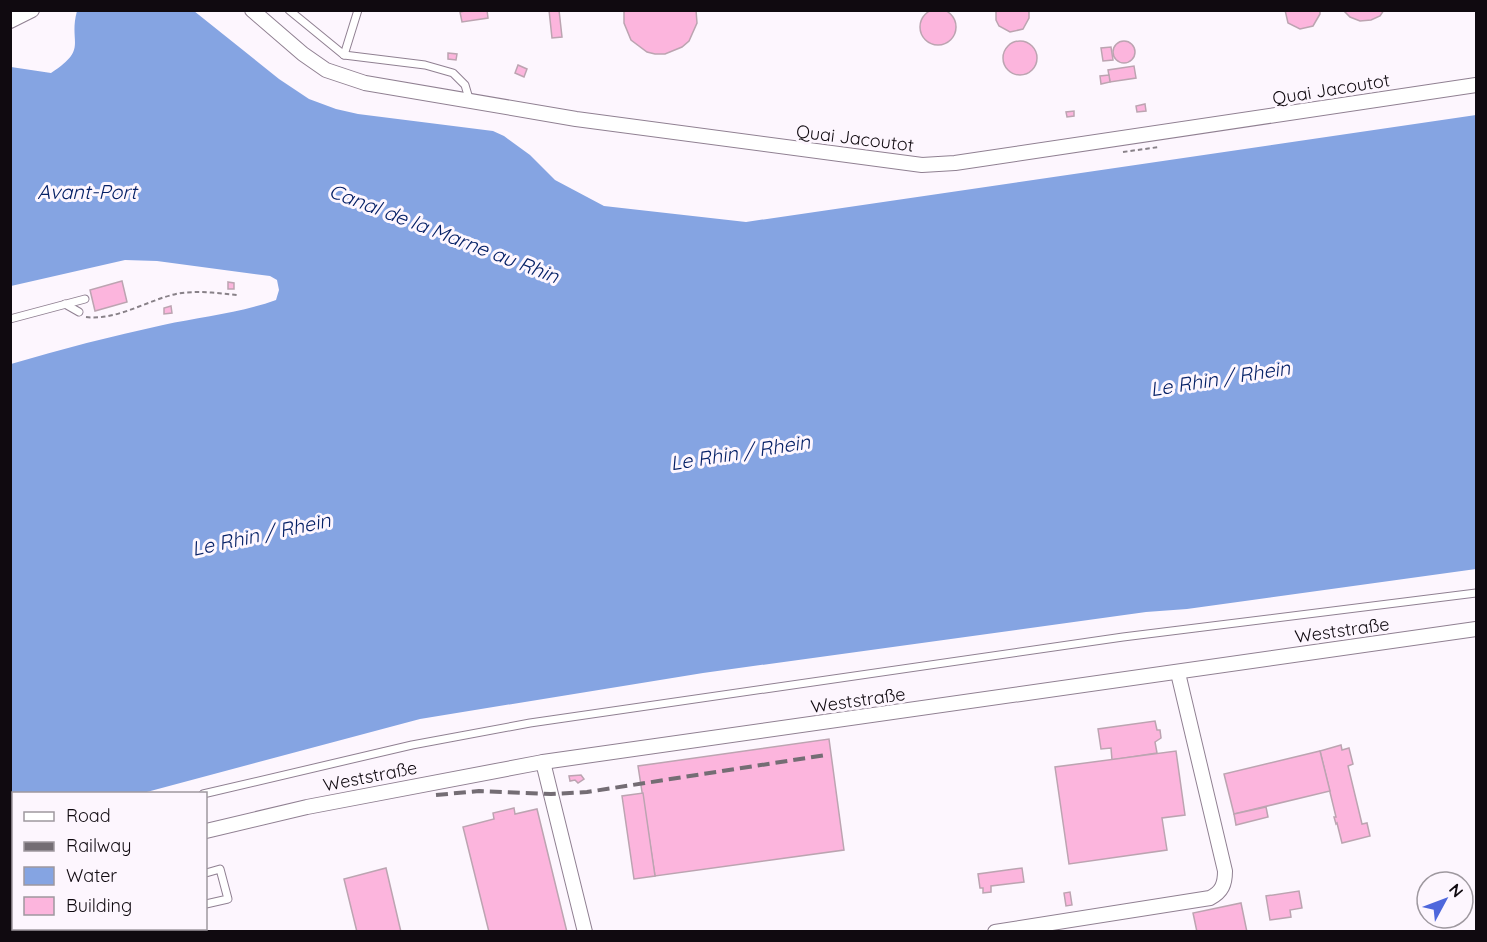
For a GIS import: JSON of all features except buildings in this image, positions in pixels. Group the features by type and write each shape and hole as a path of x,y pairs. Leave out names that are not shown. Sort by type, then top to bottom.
{"street":[{"path":"10,21 32,10"},
{"name":"Quai Jacoutot","path":"252,10 303,54 326,70 365,83 587,120 891,162 928,165 978,160 1476,85"},
{"name":"Weststraße","path":"207,831 307,807 543,762 1476,629"},
{"path":"995,932 1210,898 1219,893 1225,880 1225,871 1201,754 1178,673"},
{"path":"543,762 585,932"}],"lane":[{"path":"289,10 344,56 425,65 453,74 465,85 470,102"},
{"path":"344,56 358,10"},
{"path":"10,318 85,299"},
{"path":"65,304 79,312"},
{"path":"207,793 412,745 530,723 1123,637 1476,593"},
{"path":"207,873 220,869 228,899 207,904"}],"path":[{"path":"79,312 88,318 112,314 177,294 204,292 237,294"}],"water":[{"path":"77,11 194,11 279,79 309,99 358,114 493,131 530,155 555,180 604,206 746,222 1476,115 1476,569 703,673 420,719 147,792 12,792 11,837 11,364 163,325 234,312 276,300 279,290 277,280 270,276 157,261 125,260 11,286 11,67 51,73 63,65 74,51"}],"railway":[{"path":"436,795 479,791 551,794 587,792 826,755"}],"water label":[{"name":"Avant-Port","path":"87,191"},
{"name":"Canal de la Marne au Rhin","path":"444,233"},
{"name":"Le Rhin / Rhein","path":"1220,378"},
{"name":"Le Rhin / Rhein","path":"740,452"},
{"name":"Le Rhin / Rhein","path":"261,534"}]}
